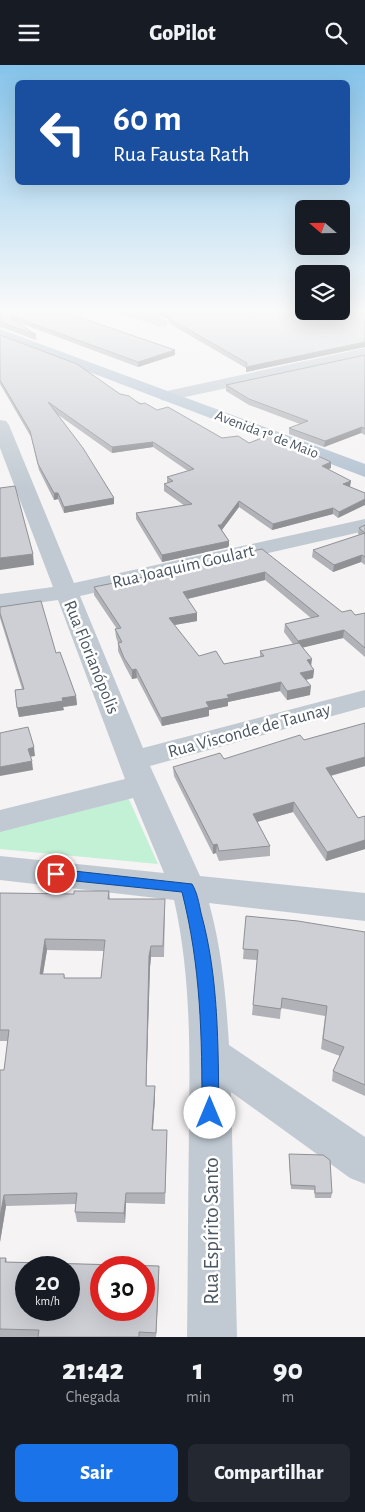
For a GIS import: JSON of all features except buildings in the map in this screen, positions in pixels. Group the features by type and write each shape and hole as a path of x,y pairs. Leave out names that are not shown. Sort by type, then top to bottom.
{"main road":[{"name":"Avenida 1º de Maio","path":"101,369 365,462"},
{"name":"Avenida 1º de Maio","path":"108,369 365,471"}],"street":[{"path":"173,395 290,369"},
{"name":"Rua Florianópolis","path":"0,425 138,773 188,887"},
{"name":"Rua Joaquim Goulart","path":"0,601 66,592 365,525"},
{"name":"Rua Visconde de Taunay","path":"0,821 365,698"},
{"path":"0,868 365,907"},
{"name":"Rua Espírito Santo","path":"188,887 199,932 205,971 210,1054 217,1333"},
{"path":"210,1054 365,1163"}],"green space":[{"path":"127,795 158,864 0,849 0,830"}],"route":[{"path":"56,874 188,887 199,932 205,971 210,1054 210,1113"}]}
